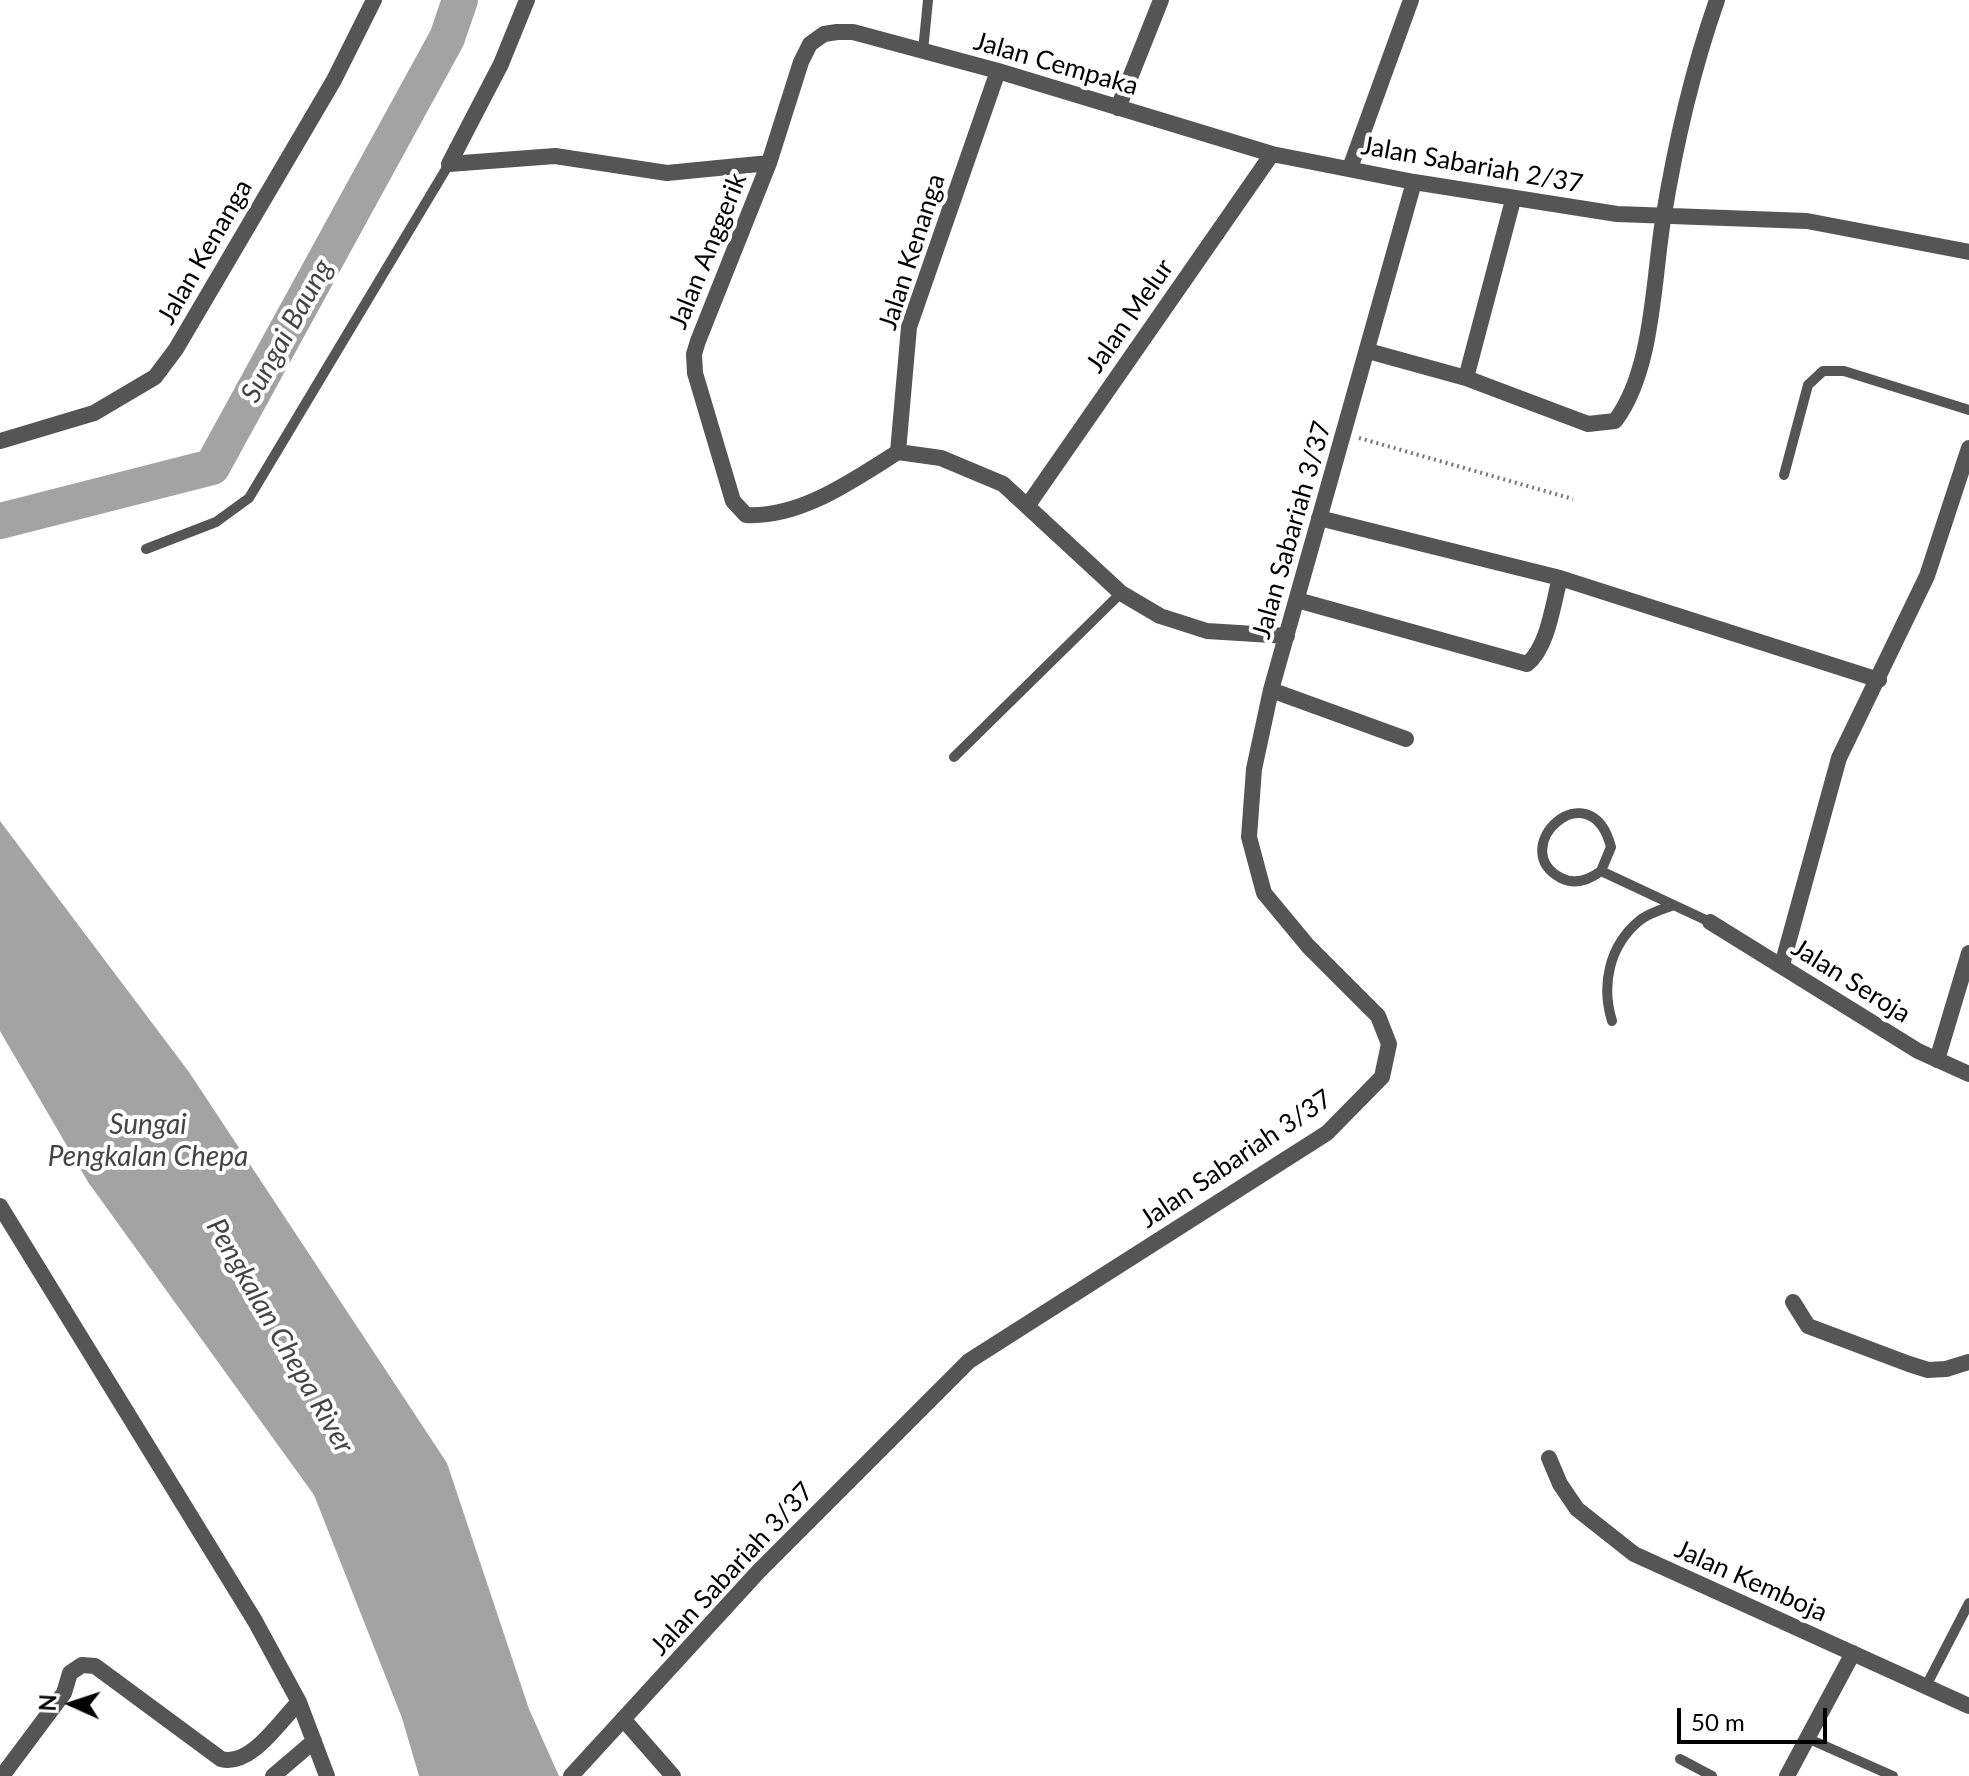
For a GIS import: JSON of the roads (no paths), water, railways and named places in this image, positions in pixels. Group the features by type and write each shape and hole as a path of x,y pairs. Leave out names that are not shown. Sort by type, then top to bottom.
{"street":[{"name":"Jalan Kenanga","path":"0,441 94,413 155,377 176,349 334,80 374,0"},
{"path":"449,164 501,64 527,0"},
{"path":"1118,108 1161,0"},
{"path":"1350,168 1411,0"},
{"path":"1368,351 1466,378 1588,424 1615,421 1632,399 1643,355 1664,217 1698,55 1717,0"},
{"name":"Jalan Cempaka","path":"824,34 853,32 998,71 1272,154"},
{"name":"Jalan Anggerik","path":"824,34 810,44 801,62 769,163 694,354 695,373 733,501 746,515 779,511 835,491 898,452"},
{"name":"Jalan Kenanga","path":"898,452 909,327 998,71"},
{"name":"Jalan Sabariah 2/37","path":"1272,154 1513,200 1664,217 1807,221 1969,252"},
{"name":"Jalan Melur","path":"1028,505 1272,154"},
{"path":"449,164 555,156 667,173 769,163"},
{"name":"Jalan Sabariah 3/37","path":"575,1771 758,1572 969,1361 1327,1133 1382,1077 1389,1044 1378,1016 1308,946 1264,893 1249,837 1254,769 1271,690 1414,182"},
{"path":"1466,378 1513,200"},
{"path":"1782,965 1839,758 1927,576 1969,448"},
{"path":"898,452 941,458 1003,484 1121,593 1160,616 1207,631 1287,636"},
{"path":"1319,518 1560,578 1879,680"},
{"path":"1297,600 1527,664 1533,659 1543,634 1560,578"},
{"path":"1271,690 1406,739"},
{"name":"Jalan Seroja","path":"1710,922 1937,1060 1969,1074"},
{"path":"1937,1060 1969,953"},
{"path":"0,1206 255,1621 299,1702 327,1776"},
{"path":"1793,1302 1808,1326 1909,1364 1928,1370 1946,1369 1969,1362"},
{"name":"Jalan Kemboja","path":"1549,1458 1560,1484 1577,1509 1634,1554 1969,1706"},
{"path":"1787,1776 1853,1653"},
{"path":"2,1776 64,1693 70,1673 82,1665 95,1666 154,1712 221,1759 231,1762 244,1758 299,1702"},
{"path":"624,1720 673,1776"},
{"path":"273,1776 314,1741"}],"lane":[{"path":"923,51 928,0"},
{"path":"146,549 216,522 249,498 449,164"},
{"path":"1784,475 1808,385 1823,371 1844,371 1969,410"},
{"path":"954,757 1121,593"},
{"path":"1571,814 1587,815 1600,822 1611,847 1601,871 1578,882 1552,872 1544,857 1543,840 1550,826 1571,814"},
{"path":"1601,871 1710,922"},
{"path":"1612,1021 1606,985 1618,948 1641,919 1674,905"},
{"path":"1926,1686 1969,1603"},
{"path":"1807,1738 1893,1776"},
{"path":"1680,1759 1712,1776"}],"water":[{"name":"Sungai Pengkalan Chepa","path":"0,821 189,1072 447,1463 529,1709 559,1776 419,1776 402,1718 314,1495 88,1182 0,1031"}],"waterway":[{"name":"Sungai Baung","path":"0,521 212,467 447,38 460,0"}],"water label":[{"name":"Pengkalan Chepa River","path":"280,1336"}]}
